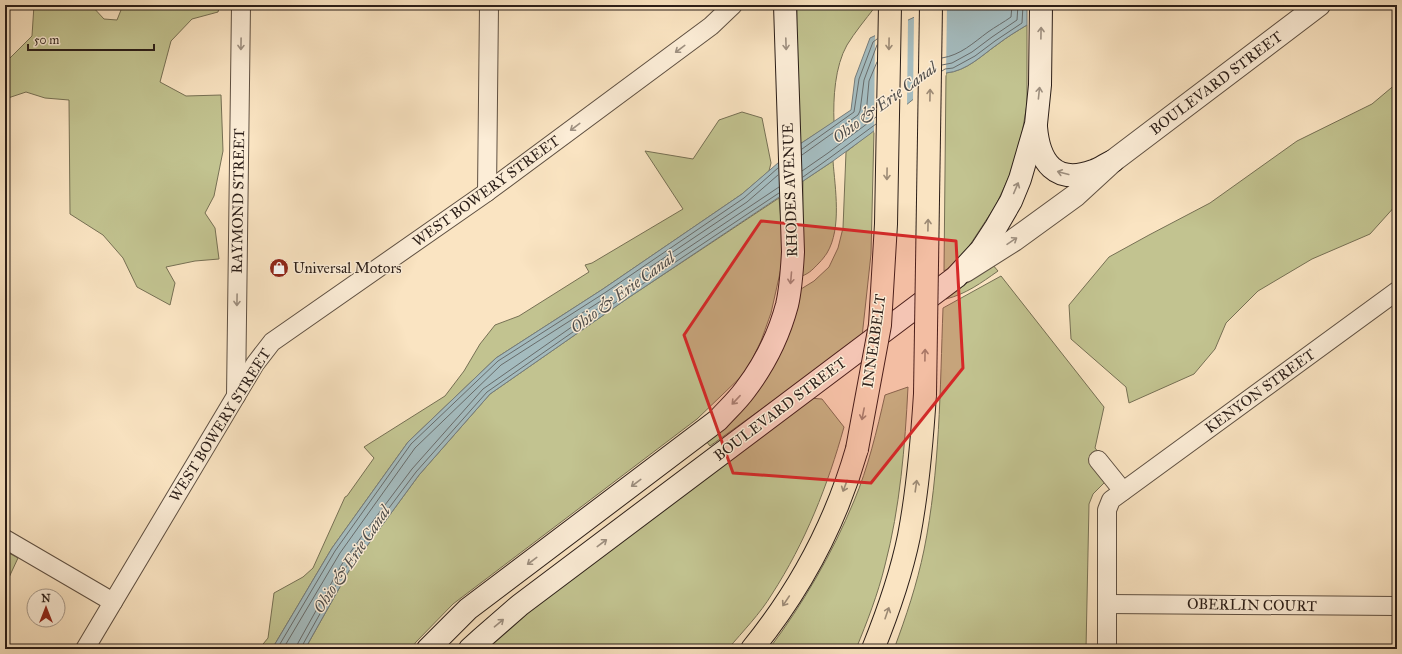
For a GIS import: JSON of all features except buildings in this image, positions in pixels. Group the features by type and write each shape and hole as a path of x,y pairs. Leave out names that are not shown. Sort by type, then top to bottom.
{"highway":[{"name":"INNERBELT","path":"752,649 802,579 816,553 834,514 849,475 856,449 880,325 886,224 890,5"},
{"path":"873,649 895,590 909,536 920,452 925,394 931,5"}],"main road":[{"name":"RHODES AVENUE","path":"760,369 778,330 787,304 793,252 785,5"},
{"path":"956,277 980,250 996,227 1011,201 1020,179 1036,124 1040,86 1041,5"},
{"name":"BOULEVARD STREET","path":"470,649 520,605 956,277 1014,240 1076,195 1113,161 1319,5"},
{"name":"BOULEVARD STREET","path":"1036,124 1037,139 1045,160 1053,169 1060,173 1075,175 1083,174 1094,171 1113,161"},
{"name":"BOULEVARD STREET","path":"428,649 468,609 718,420 744,392 760,369"}],"street":[{"name":"RAYMOND STREET","path":"236,398 241,5"},
{"path":"487,192 489,5"},
{"name":"WEST BOWERY STREET","path":"84,649 236,398 255,364 272,342 487,192 711,26 733,5"},
{"name":"KENYON STREET","path":"1123,491 1397,290"},
{"path":"1098,460 1123,491 1111,500 1107,510 1107,649"},
{"path":"5,539 113,602"},
{"name":"OBERLIN COURT","path":"1107,604 1397,606"}],"highlighted area":[{"path":"761,221 956,241 963,368 871,483 733,473 684,335"}],"green space":[{"path":"34,5 91,5 104,19 117,20 123,5 220,5 218,12 192,19 171,41 160,82 186,96 221,95 223,151 214,196 205,213 215,228 219,259 195,261 166,267 175,283 170,305 137,287 123,258 103,235 70,214 69,100 45,98 26,92 5,99 5,67 8,60 32,36"},
{"path":"797,5 875,5 850,40 843,53 837,72 834,122 800,144 796,50"},
{"path":"1027,25 1027,104 1021,139 1013,168 996,205 964,254 955,264 944,271 946,73 954,72 967,66"},
{"path":"1397,83 1397,204 1370,234 1312,259 1258,291 1226,323 1215,349 1194,374 1129,403 1126,387 1071,339 1069,305 1109,257 1210,203 1297,141 1372,104"},
{"path":"742,112 762,118 771,163 769,171 742,194 603,289 496,358 408,442 332,548 272,649 259,649 268,638 274,593 303,577 313,568 345,497 374,458 364,447 445,396 464,371 480,344 495,325 519,316 589,272 585,265 592,263 683,209 645,151 693,159 719,120"},
{"path":"874,130 871,254 862,337 710,446 706,441 754,397 767,373 794,314 801,289 814,281 829,267 838,248 843,228 846,152"},
{"path":"833,161 836,195 835,232 827,253 813,269 802,276 803,181"},
{"path":"779,198 784,255 771,313 761,341 746,372 697,419 453,604 411,649 305,649 350,569 419,475 490,394 628,298"},
{"path":"992,264 998,271 967,291 946,299"},
{"path":"1001,276 1104,407 1095,448 1115,472 1093,494 1089,504 1086,649 894,649 907,613 918,575 929,520 938,430 943,308"},
{"path":"908,387 901,477 890,543 876,597 856,649 769,649 794,614 816,578 845,521 868,462 885,395"},
{"path":"809,398 822,399 844,427 838,449 823,492 805,534 784,575 757,615 728,649 482,649 511,622"},
{"path":"5,551 18,558 5,586"}],"water":[{"name":"Ohio & Erie Canal","path":"940,5 1027,5 1027,25 967,66 954,72 946,73 870,134 833,161 628,298 490,394 419,475 350,569 305,649 272,649 332,548 408,442 496,358 603,289 742,194 800,144 851,110 855,78 870,38"}],"pier":[{"path":"935,5 947,5 946,75 913,102 914,15"},
{"path":"908,18 907,107 874,133 875,34"}],"place":[{"name":"Universal Motors","path":"279,268"}]}
